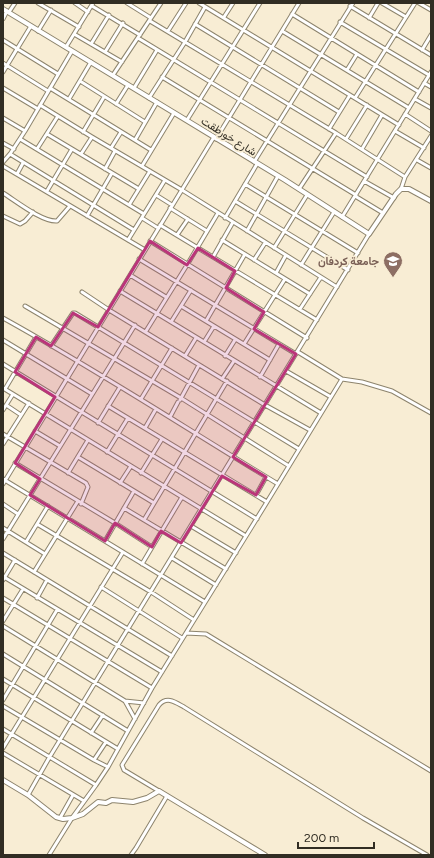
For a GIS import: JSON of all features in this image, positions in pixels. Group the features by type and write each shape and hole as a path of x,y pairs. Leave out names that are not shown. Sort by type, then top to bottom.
{"street":[{"path":"3,19 15,3"},
{"path":"38,3 78,27"},
{"path":"74,3 88,12"},
{"path":"127,3 185,42 362,148 405,177"},
{"path":"113,75 160,3"},
{"path":"168,31 186,3"},
{"path":"199,3 399,125"},
{"path":"224,17 233,3"},
{"path":"187,120 260,3"},
{"path":"3,484 4,479 46,413 159,226 215,138 230,118 299,3"},
{"path":"369,18 378,3"},
{"path":"382,3 406,17"},
{"path":"355,98 415,3"},
{"path":"419,3 431,10"},
{"path":"66,47 93,4 158,50 367,177"},
{"path":"225,218 245,184 267,140 351,5 369,18 431,55"},
{"path":"149,98 174,60 205,7"},
{"name":"شارع خورطقت","path":"3,9 174,112 369,234"},
{"path":"38,30 51,10"},
{"path":"292,14 419,92"},
{"path":"91,44 109,15"},
{"path":"340,22 429,75"},
{"path":"106,52 123,24"},
{"path":"195,24 339,112"},
{"path":"3,72 31,26"},
{"path":"282,31 409,108"},
{"path":"74,34 122,62"},
{"path":"422,50 431,35"},
{"path":"3,40 58,74"},
{"path":"134,88 158,50"},
{"path":"3,162 14,149 72,51"},
{"path":"347,70 357,54"},
{"path":"69,99 92,62"},
{"path":"3,63 69,99 151,150"},
{"path":"342,217 431,72"},
{"path":"162,77 313,168 383,213"},
{"path":"80,81 145,122"},
{"path":"424,83 431,87"},
{"path":"116,104 128,85"},
{"path":"3,88 38,109"},
{"path":"329,129 350,95"},
{"path":"83,132 104,97"},
{"path":"415,98 431,108"},
{"path":"134,140 157,102"},
{"path":"40,104 83,132 182,190 337,287"},
{"path":"346,139 367,105"},
{"path":"142,166 174,112"},
{"path":"405,114 431,131"},
{"path":"362,148 382,115"},
{"path":"37,149 58,116"},
{"path":"3,118 25,131"},
{"path":"395,131 424,148"},
{"path":"111,148 121,132"},
{"path":"299,189 336,133"},
{"path":"47,134 139,190"},
{"path":"28,795 49,758 276,386 318,320 369,234 401,189 405,177 424,148 430,142 431,136"},
{"path":"81,154 92,137"},
{"path":"20,139 129,205 159,226 178,235 318,320"},
{"path":"3,143 14,149"},
{"path":"47,191 72,149"},
{"path":"105,169 115,151"},
{"path":"10,154 134,230"},
{"path":"417,160 431,168"},
{"path":"17,174 23,163"},
{"path":"3,166 145,250"},
{"path":"129,205 150,171"},
{"path":"87,216 112,173"},
{"path":"247,231 278,176"},
{"path":"128,240 165,180"},
{"path":"364,181 394,198"},
{"path":"245,184 358,254"},
{"path":"401,189 409,189 431,201"},
{"path":"3,193 46,219 57,221 70,206"},
{"path":"156,195 207,231"},
{"path":"274,248 307,195"},
{"path":"235,201 348,270"},
{"path":"3,216 20,224 34,212"},
{"path":"301,265 334,212"},
{"path":"146,331 218,213"},
{"path":"178,235 188,219"},
{"path":"213,257 233,222"},
{"path":"222,240 310,294"},
{"path":"150,241 307,338"},
{"path":"254,260 265,243"},
{"path":"206,321 245,254"},
{"path":"276,273 286,256"},
{"path":"139,259 279,344 342,379 362,382 392,391 431,413"},
{"path":"130,275 166,297"},
{"path":"300,309 320,277"},
{"path":"244,344 284,279"},
{"path":"171,322 191,290"},
{"path":"120,291 321,413"},
{"path":"82,292 222,379 310,430"},
{"path":"24,306 88,343 289,466"},
{"path":"181,306 270,360"},
{"path":"51,346 74,312 299,449"},
{"path":"3,318 141,399 278,484"},
{"path":"3,539 135,325"},
{"path":"204,342 214,326"},
{"path":"36,336 4,388 246,536"},
{"path":"185,356 196,338"},
{"path":"3,340 92,394"},
{"path":"226,356 236,340"},
{"path":"260,377 279,344"},
{"path":"141,399 172,348"},
{"path":"222,379 234,361"},
{"path":"3,364 257,519"},
{"path":"170,417 200,365"},
{"path":"286,371 331,397"},
{"path":"49,855 72,818 108,766 182,638 236,553 342,379"},
{"path":"144,520 227,381"},
{"path":"98,423 120,387"},
{"path":"3,410 13,394"},
{"path":"3,444 28,403"},
{"path":"6,405 21,415"},
{"path":"108,406 267,502"},
{"path":"145,428 156,409"},
{"path":"107,452 128,418"},
{"path":"34,431 60,446"},
{"path":"3,434 68,473 88,487 34,572"},
{"path":"141,473 162,439"},
{"path":"68,473 88,440"},
{"path":"78,457 154,503"},
{"path":"15,463 115,523 152,548"},
{"path":"120,483 131,466"},
{"path":"256,496 266,477"},
{"path":"4,479 205,602"},
{"path":"104,541 134,491"},
{"path":"142,564 182,498"},
{"path":"3,504 18,514"},
{"path":"26,542 48,506"},
{"path":"124,508 226,569"},
{"path":"37,524 151,592 194,620"},
{"path":"191,526 236,553"},
{"path":"3,528 45,554"},
{"path":"3,748 123,552"},
{"path":"3,553 172,656"},
{"path":"172,558 216,585"},
{"path":"15,560 4,578 162,672"},
{"path":"37,598 47,580"},
{"path":"101,587 182,638"},
{"path":"3,621 23,589"},
{"path":"3,598 108,663 152,688"},
{"path":"3,700 58,610"},
{"path":"3,626 125,701 144,703"},
{"path":"186,633 206,634 431,771"},
{"path":"3,654 128,731"},
{"path":"3,679 118,749"},
{"path":"265,855 124,770 122,765 159,705 165,700 169,700 184,707 363,818 427,855"},
{"path":"125,701 135,719"},
{"path":"3,706 94,760 108,766"},
{"path":"92,733 103,715"},
{"path":"3,729 96,785"},
{"path":"94,760 106,742"},
{"path":"3,753 84,801"},
{"path":"3,780 28,795 60,818 72,818 83,814 98,802 106,803 112,800 133,802 147,798 159,791"},
{"path":"60,818 73,795"},
{"path":"131,855 167,796"}],"highlighted area":[{"path":"150,241 187,265 198,248 235,271 226,288 264,312 254,329 296,354 233,457 266,477 256,495 222,476 181,543 161,531 152,547 115,523 105,541 30,495 40,479 15,463 55,397 15,372 36,337 51,346 73,313 98,327"}],"place":[{"name":"جامعة كردفان","path":"393,278"}]}
